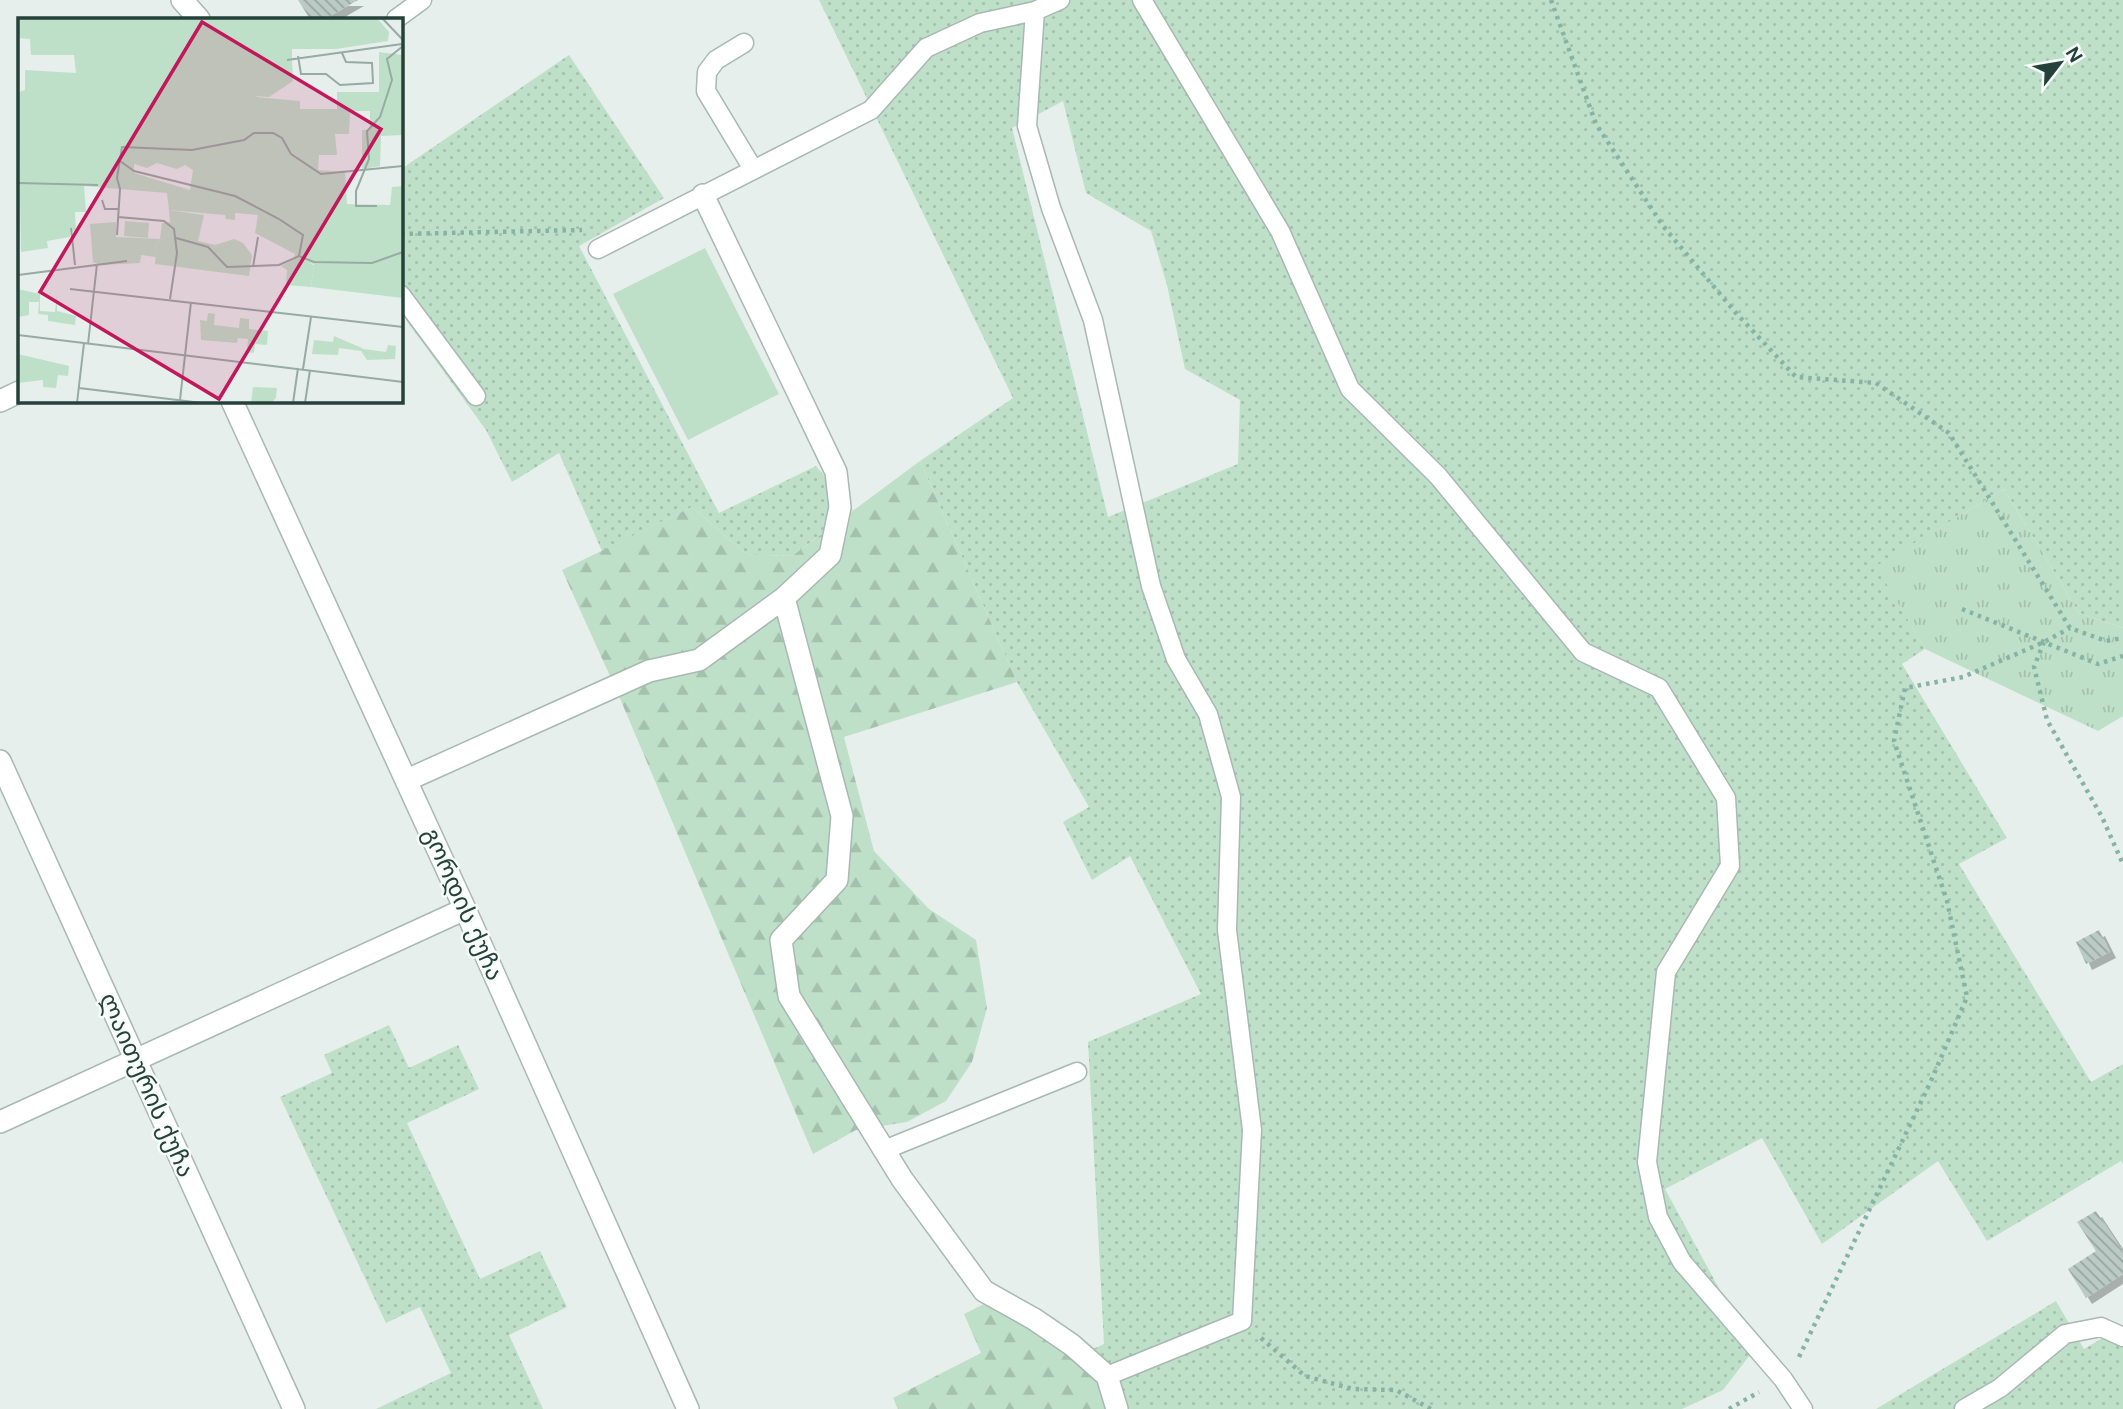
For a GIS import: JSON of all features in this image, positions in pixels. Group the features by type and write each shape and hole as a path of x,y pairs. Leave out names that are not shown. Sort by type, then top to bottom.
{"street":[{"path":"182,0 198,18"},
{"path":"407,780 649,671 699,660 784,598 830,555 840,507 836,472 703,195"},
{"path":"0,401 18,392"},
{"name":"გორდის ქუჩა","path":"232,402 407,780 688,1409"},
{"path":"784,598 842,816 837,880 781,940 789,996 902,1179 984,1291 1034,1319 1072,1345 1107,1376 1117,1409"},
{"name":"ლაითურის ქუჩა","path":"0,761 294,1409"},
{"path":"0,1122 465,909"}],"lane":[{"path":"397,18 422,0"},
{"path":"598,249 871,110 926,48 980,23 1035,11 1060,0"},
{"path":"1142,0 1280,231 1350,389 1438,476 1583,652 1659,688 1726,798 1730,866 1666,972 1647,1162 1658,1217 1682,1262 1783,1379 1803,1409"},
{"path":"1035,11 1027,126 1051,208 1093,320 1152,586 1176,659 1208,714 1231,796 1227,930 1252,1130 1242,1321 1107,1376"},
{"path":"744,43 716,60 707,72 706,91 753,169"},
{"path":"402,296 476,396"},
{"path":"884,1150 1077,1072"},
{"path":"1964,1409 2000,1388 2065,1334 2101,1327 2123,1337"}],"path":[{"path":"1551,0 1596,124 1663,226 1736,313 1796,377 1876,383 1949,433 2070,628 2106,641 2123,638"},
{"path":"402,234 581,229 598,249"},
{"path":"1962,609 2098,664 2123,656"},
{"path":"1729,1409 1783,1379 1796,1361 1931,1081 1967,997 1947,901 1894,741 1905,688 1964,677 2045,642 2070,628"},
{"path":"2045,642 2034,667 2047,720 2102,817 2123,864"},
{"path":"1242,1321 1305,1376 1353,1389 1396,1390 1432,1409"}],"green space":[{"path":"819,0 2123,0 2123,628 2079,613 2004,489 1877,566 1925,649 1902,664 2007,838 1959,864 2091,1082 2123,1064 2123,1164 2121,1161 1987,1241 1938,1161 1822,1244 1762,1138 1665,1189 1753,1351 1723,1390 1682,1409 1108,1409 1073,1358 1104,1344 1088,1042 1201,994 1130,856 1092,880 1063,822 1089,807 1017,682 920,461 1013,398","holes":["1063,101 1086,193 1151,231 1167,285 1185,369 1240,400 1238,464 1108,517 1012,128"]},
{"path":"569,55 664,198 579,246 719,513 816,466 853,510 792,556 746,554 692,507 602,551 559,453 512,482 486,430 402,314 402,168"},
{"path":"705,248 779,394 688,440 613,294"},
{"path":"920,461 1017,682 844,737 874,851 929,909 976,940 987,1008 972,1062 946,1101 907,1122 856,1130 813,1154 619,696 562,570 692,507 746,554 792,556"},
{"path":"2004,489 2079,613 2123,628 2123,716 2098,731 1925,649 1876,566"},
{"path":"389,1025 409,1068 458,1045 479,1089 407,1123 480,1279 540,1251 567,1307 509,1335 543,1409 376,1409 451,1373 420,1307 386,1323 280,1097 332,1073 324,1055"},
{"path":"2056,1301 2084,1349 2123,1326 2123,1409 1876,1409"},
{"path":"984,1304 1057,1344 1087,1370 1108,1409 898,1409 893,1398 981,1353 964,1314"}],"building":[{"path":"298,0 358,0 327,18 309,18"},
{"path":"2099,930 2110,952 2086,964 2076,942"},
{"path":"2096,1211 2123,1252 2123,1274 2086,1298 2068,1269 2096,1251 2077,1222"}]}
